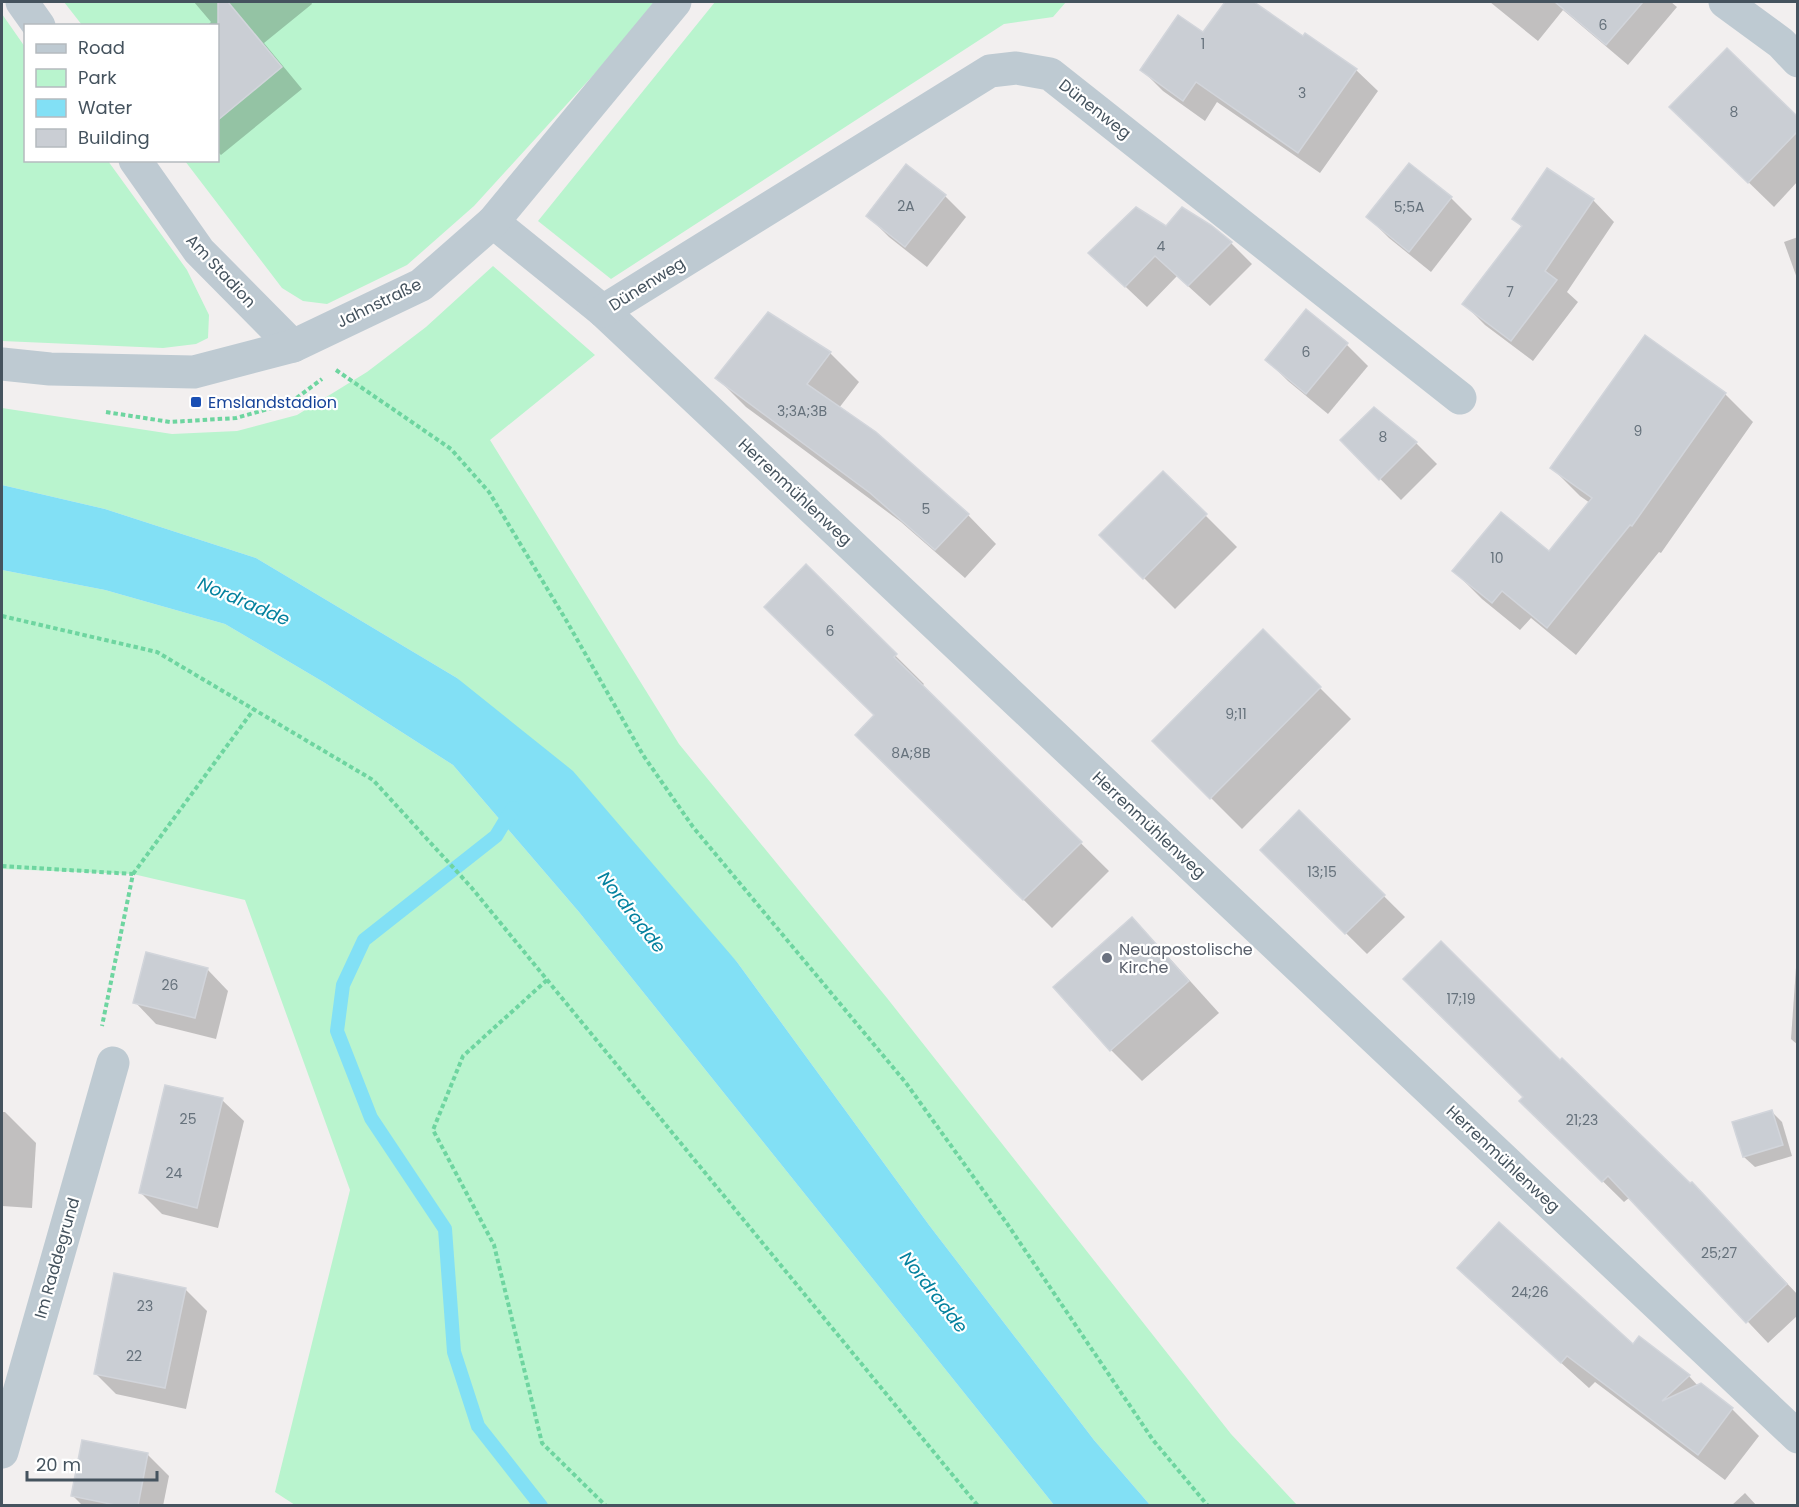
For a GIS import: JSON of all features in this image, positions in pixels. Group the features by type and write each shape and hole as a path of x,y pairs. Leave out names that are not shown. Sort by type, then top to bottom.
{"street":[{"path":"22,2 38,24"},
{"name":"Jahnstraße","path":"2,364 50,369 194,372 293,346 421,285 493,222 675,2"},
{"path":"1725,2 1781,44 1797,61"},
{"name":"Dünenweg","path":"603,311 990,71 1016,68 1050,74 1460,398"},
{"name":"Am Stadion","path":"136,162 199,250 293,346"},
{"name":"Herrenmühlenweg","path":"493,222 603,311 1797,1437"},
{"name":"Im Raddegrund","path":"2,1452 113,1063"}],"path":[{"path":"293,346 334,369 451,448 489,492 643,755 693,827 906,1083 1008,1226 1153,1440 1208,1506"},
{"path":"2,616 157,652 374,780 466,882 978,1506"},
{"path":"113,1063 102,1025 133,874 254,709"},
{"path":"2,866 133,874"},
{"path":"547,980 463,1056 433,1130 494,1245 542,1443 606,1506"}],"green space":[{"path":"64,2 656,2 608,59 474,206 407,265 327,304 303,301 282,288 186,162 219,162 219,24 81,24"},
{"path":"715,2 1066,2 1053,17 1004,24 611,279 538,221"},
{"path":"2,14 24,46 24,162 109,162 187,270 209,315 208,338 196,344 163,348 2,341"},
{"path":"493,266 595,355 490,440 679,744 887,998 1231,1434 1297,1505 1150,1505 1094,1440 929,1225 737,962 457,678 256,558 105,509 2,485 2,408 172,434 237,431 297,415 367,372 426,327"},
{"path":"2,570 105,590 225,624 325,683 453,765 579,912 1054,1505 295,1505 275,1492 350,1190 245,900 133,874 2,869"}],"water":[{"name":"Nordradde","path":"2,485 105,509 256,558 457,678 573,771 737,962 929,1225 1094,1440 1150,1505 1054,1505 579,912 453,765 325,683 225,624 105,590 2,570"}],"building":[{"path":"218,2 228,2 282,67 219,119 219,24"},
{"path":"1225,2 1254,2 1303,36 1305,33 1357,69 1298,153 1196,82 1183,101 1140,70 1178,15 1203,32"},
{"path":"1555,2 1643,2 1606,45"},
{"path":"1727,48 1797,116 1797,132 1748,183 1669,107"},
{"path":"1409,163 1452,197 1409,252 1366,217"},
{"path":"906,164 946,195 905,247 866,216"},
{"path":"1547,168 1594,199 1545,271 1557,280 1511,341 1462,304 1522,226 1512,219"},
{"path":"1136,207 1166,226 1182,207 1211,225 1232,242 1188,286 1155,256 1125,287 1088,253"},
{"path":"1306,309 1348,343 1306,394 1265,360"},
{"path":"768,312 831,352 807,384 876,432 969,514 935,550 870,493 715,378"},
{"path":"1645,335 1726,393 1632,526 1630,525 1547,628 1502,591 1492,603 1452,571 1501,512 1549,551 1592,498 1550,468"},
{"path":"1374,407 1417,442 1379,480 1340,440"},
{"path":"1163,471 1207,514 1143,579 1099,535"},
{"path":"806,564 897,654 894,657 1082,842 1023,900 855,735 874,715 764,607"},
{"path":"1263,629 1321,687 1210,799 1152,741"},
{"path":"1299,810 1385,895 1345,934 1260,850"},
{"path":"1132,917 1189,981 1110,1051 1053,987"},
{"path":"1441,941 1560,1060 1562,1058 1690,1183 1692,1182 1787,1284 1746,1323 1608,1176 1602,1182 1519,1101 1523,1097 1403,979"},
{"path":"146,952 208,968 195,1018 133,1003"},
{"path":"165,1085 223,1098 197,1208 139,1193"},
{"path":"1772,1110 1783,1145 1743,1157 1732,1122"},
{"path":"1499,1222 1633,1344 1639,1336 1690,1375 1662,1401 1701,1383 1733,1408 1698,1455 1567,1356 1561,1363 1457,1268"},
{"path":"114,1273 186,1288 165,1388 94,1374"},
{"path":"82,1440 148,1453 138,1506 120,1506 71,1496"}],"waterway":[{"path":"513,808 496,836 364,940 343,985 337,1031 371,1118 445,1229 454,1352 478,1426 541,1506"}],"place":[{"name":"Emslandstadion","path":"196,402"},
{"name":"Neuapostolische Kirche","path":"1107,958"}]}
